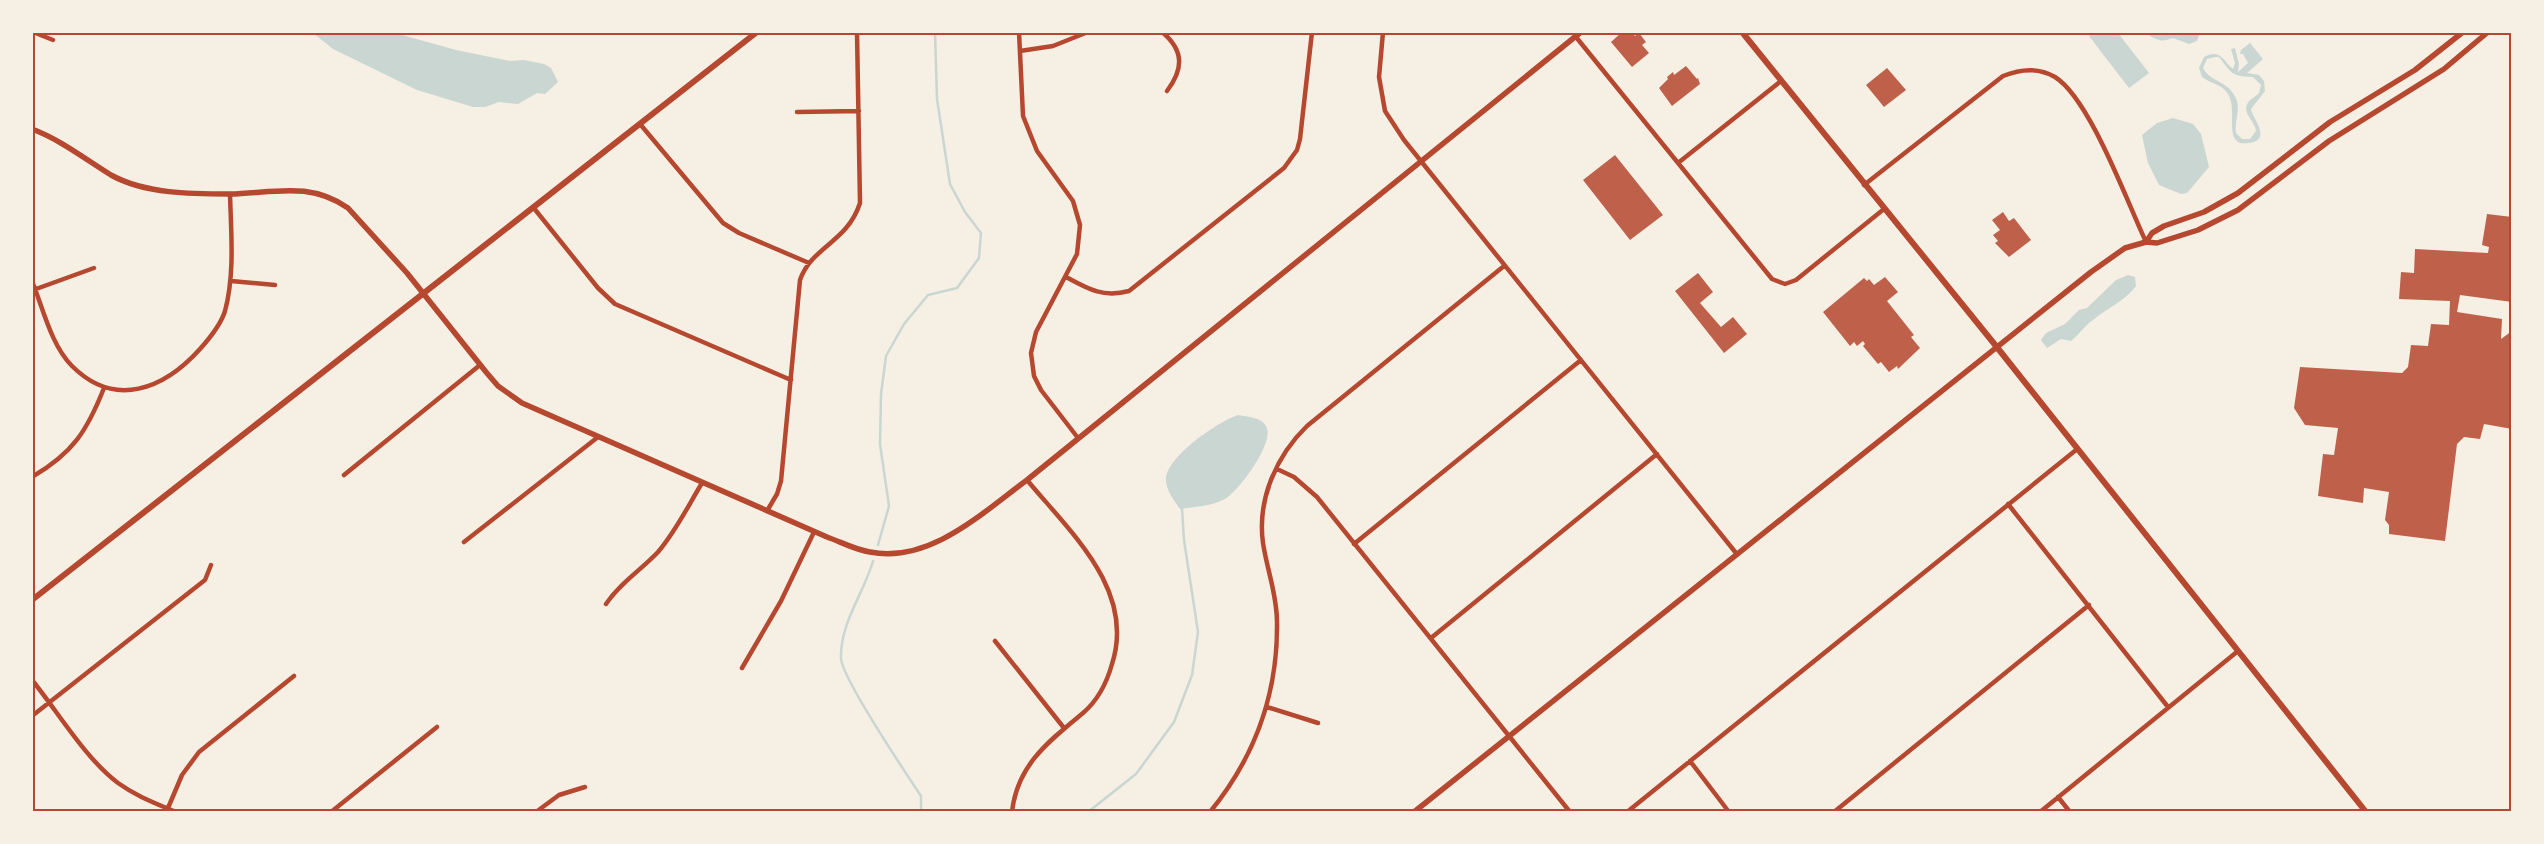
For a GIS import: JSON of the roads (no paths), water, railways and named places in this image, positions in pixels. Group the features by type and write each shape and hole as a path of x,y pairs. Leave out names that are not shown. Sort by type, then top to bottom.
{"main road":[{"path":"32,600 756,32"},
{"path":"1742,32 1884,210 1996,346 2076,450 2366,812"}],"street":[{"path":"33,32 53,40"},
{"path":"767,511 777,494 781,481 799,286 809,263 845,232 856,216 861,197 857,32"},
{"path":"1020,32 1023,116 1027,129 1037,151 1069,194 1077,212 1080,225 1078,247 1066,276 1036,332 1031,360 1041,390 1078,438"},
{"path":"1020,51 1053,46 1088,32"},
{"path":"1162,32 1173,45 1181,65 1177,78 1167,91"},
{"path":"1066,276 1101,294 1117,294 1129,291 1284,168 1297,150 1300,139 1312,32"},
{"path":"1383,32 1379,77 1385,110 1422,161 1504,266 1736,553"},
{"path":"2146,242 2152,233 2164,226 2204,212 2238,193 2330,122 2402,78 2463,32"},
{"path":"1414,812 1996,346 2114,255 2125,248 2146,242 2157,243 2198,230 2238,210 2337,136 2444,69 2488,32"},
{"path":"32,129 67,146 112,175 129,182 177,191 230,194 301,190 324,194 348,208 423,293 498,386 522,403 814,532 874,553 896,554 926,546 962,527 1027,480 1578,35 1772,279 1785,284 1796,280 1884,210"},
{"path":"1864,185 2003,76 2023,70 2045,72 2063,83 2086,114 2100,138 2146,242"},
{"path":"1678,163 1781,81"},
{"path":"796,112 858,111"},
{"path":"640,124 723,222 739,233 809,263"},
{"path":"32,281 60,350 71,365 84,377 104,388 133,390 159,383 183,366 207,341 224,313 231,280 230,194"},
{"path":"533,207 598,288 615,304 791,380"},
{"path":"1210,812 1245,759 1267,707 1274,671 1277,619 1271,573 1264,545 1262,518 1266,497 1277,468 1290,445 1307,426 1504,266"},
{"path":"36,289 94,268"},
{"path":"231,280 274,285"},
{"path":"1354,544 1581,360"},
{"path":"344,475 480,365"},
{"path":"32,477 66,453 82,435 104,388"},
{"path":"464,542 598,437"},
{"path":"1626,812 2076,450"},
{"path":"1431,638 1657,454"},
{"path":"1277,468 1294,477 1317,497 1570,812"},
{"path":"1012,812 1016,789 1028,764 1044,744 1085,710 1103,686 1116,649 1116,615 1107,583 1097,566 1027,480"},
{"path":"606,604 617,588 660,550 702,483"},
{"path":"2008,504 2168,708"},
{"path":"742,668 782,601 814,532"},
{"path":"32,716 205,580 211,565"},
{"path":"1834,812 2089,605"},
{"path":"995,641 1064,728"},
{"path":"2040,812 2238,651"},
{"path":"168,808 182,775 199,752 294,676"},
{"path":"32,680 93,758 116,781 145,799 176,812"},
{"path":"1267,707 1318,724"},
{"path":"331,812 437,727"},
{"path":"1690,761 1728,812"},
{"path":"536,812 560,795 584,787"},
{"path":"2058,796 2070,812"}],"waterway":[{"path":"878,545 889,506 880,444 881,394 886,356 904,324 928,295 957,288 979,258 981,233 965,212 950,184 937,99 935,32"},
{"path":"1088,812 1136,774 1174,722 1192,675 1198,632 1184,540 1182,509"},
{"path":"873,561 848,620 844,633 841,658 844,668 863,704 921,796 921,812"}]}
